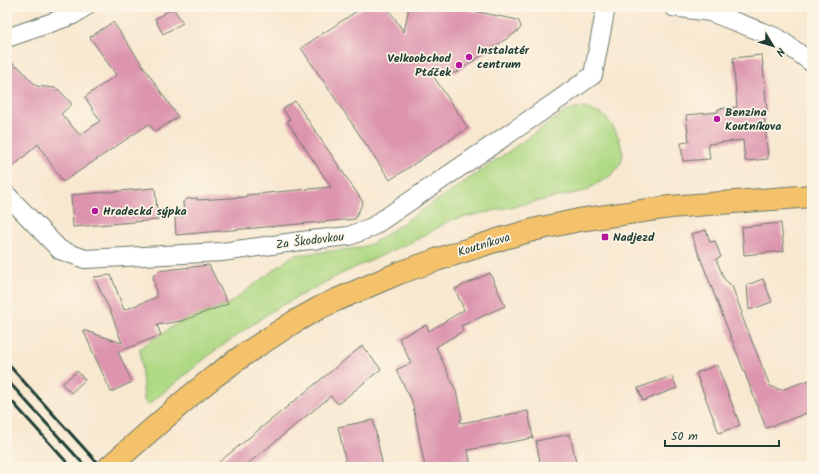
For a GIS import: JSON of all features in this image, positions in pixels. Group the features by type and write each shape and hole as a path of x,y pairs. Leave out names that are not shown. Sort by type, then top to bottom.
{"main road":[{"name":"Koutníkova","path":"109,467 190,396 245,354 294,322 319,308 399,274 488,243 537,229 579,220 662,208 812,196"}],"street":[{"path":"7,38 73,15 85,7"},
{"name":"Za Škodovkou","path":"7,195 60,250 85,259 222,252 349,236 372,227 594,75 606,7"},
{"path":"674,7 710,12 778,38 812,63"}],"green space":[{"path":"585,108 603,115 612,125 619,138 623,154 622,161 610,176 585,191 451,220 420,238 341,274 273,310 212,353 148,405 144,400 140,348 184,319 227,305 294,255 359,248 373,243 469,179 568,110"}],"building":[{"path":"363,7 387,7 404,32 409,7 453,7 518,20 521,26 518,31 456,73 430,71 468,128 390,180 301,48"},
{"path":"173,8 183,23 163,34 155,19"},
{"path":"113,22 178,117 155,132 149,124 63,182 38,144 7,172 7,56 36,86 58,89 72,104 61,114 80,135 100,121 85,97 116,75 90,37"},
{"path":"762,55 767,111 764,112 768,159 745,161 743,140 708,144 710,159 683,161 681,143 689,142 686,115 718,112 718,109 737,107 733,58"},
{"path":"295,101 363,202 355,219 176,235 175,217 184,216 183,202 187,199 197,198 197,200 246,197 246,195 331,187 287,121 290,120 283,109"},
{"path":"155,188 158,220 73,227 71,195"},
{"path":"781,223 784,251 744,255 742,227"},
{"path":"706,230 710,242 715,241 721,257 716,259 724,279 732,286 742,313 741,314 770,386 781,390 812,379 812,411 766,428 691,234"},
{"path":"209,265 228,304 181,321 157,325 161,335 118,352 132,382 111,392 83,330 122,343 112,315 94,277 111,275 124,310 157,297 153,276 158,271"},
{"path":"490,273 505,306 461,326 463,331 436,347 456,391 462,419 460,420 461,423 528,411 533,438 468,450 471,467 425,467 412,401 396,370 411,363 399,338 426,325 429,331 464,310 455,289"},
{"path":"763,279 772,302 749,310 747,285"},
{"path":"362,346 381,369 338,404 331,396 244,467 213,467"},
{"path":"717,365 740,425 719,433 696,373"},
{"path":"77,371 85,380 71,393 62,384"},
{"path":"672,376 677,388 643,401 638,388"},
{"path":"373,420 383,467 347,467 338,427"},
{"path":"570,434 577,467 541,467 536,441"}],"railway":[{"path":"7,363 101,467"},
{"path":"7,380 86,467"},
{"path":"7,396 71,467"}],"place":[{"name":"Instalatér centrum","path":"469,57"},
{"name":"Velkoobchod Ptáček","path":"459,65"},
{"name":"Benzina Koutníkova","path":"717,119"},
{"name":"Hradecká sýpka","path":"95,211"},
{"name":"Nadjezd","path":"605,237"}]}
